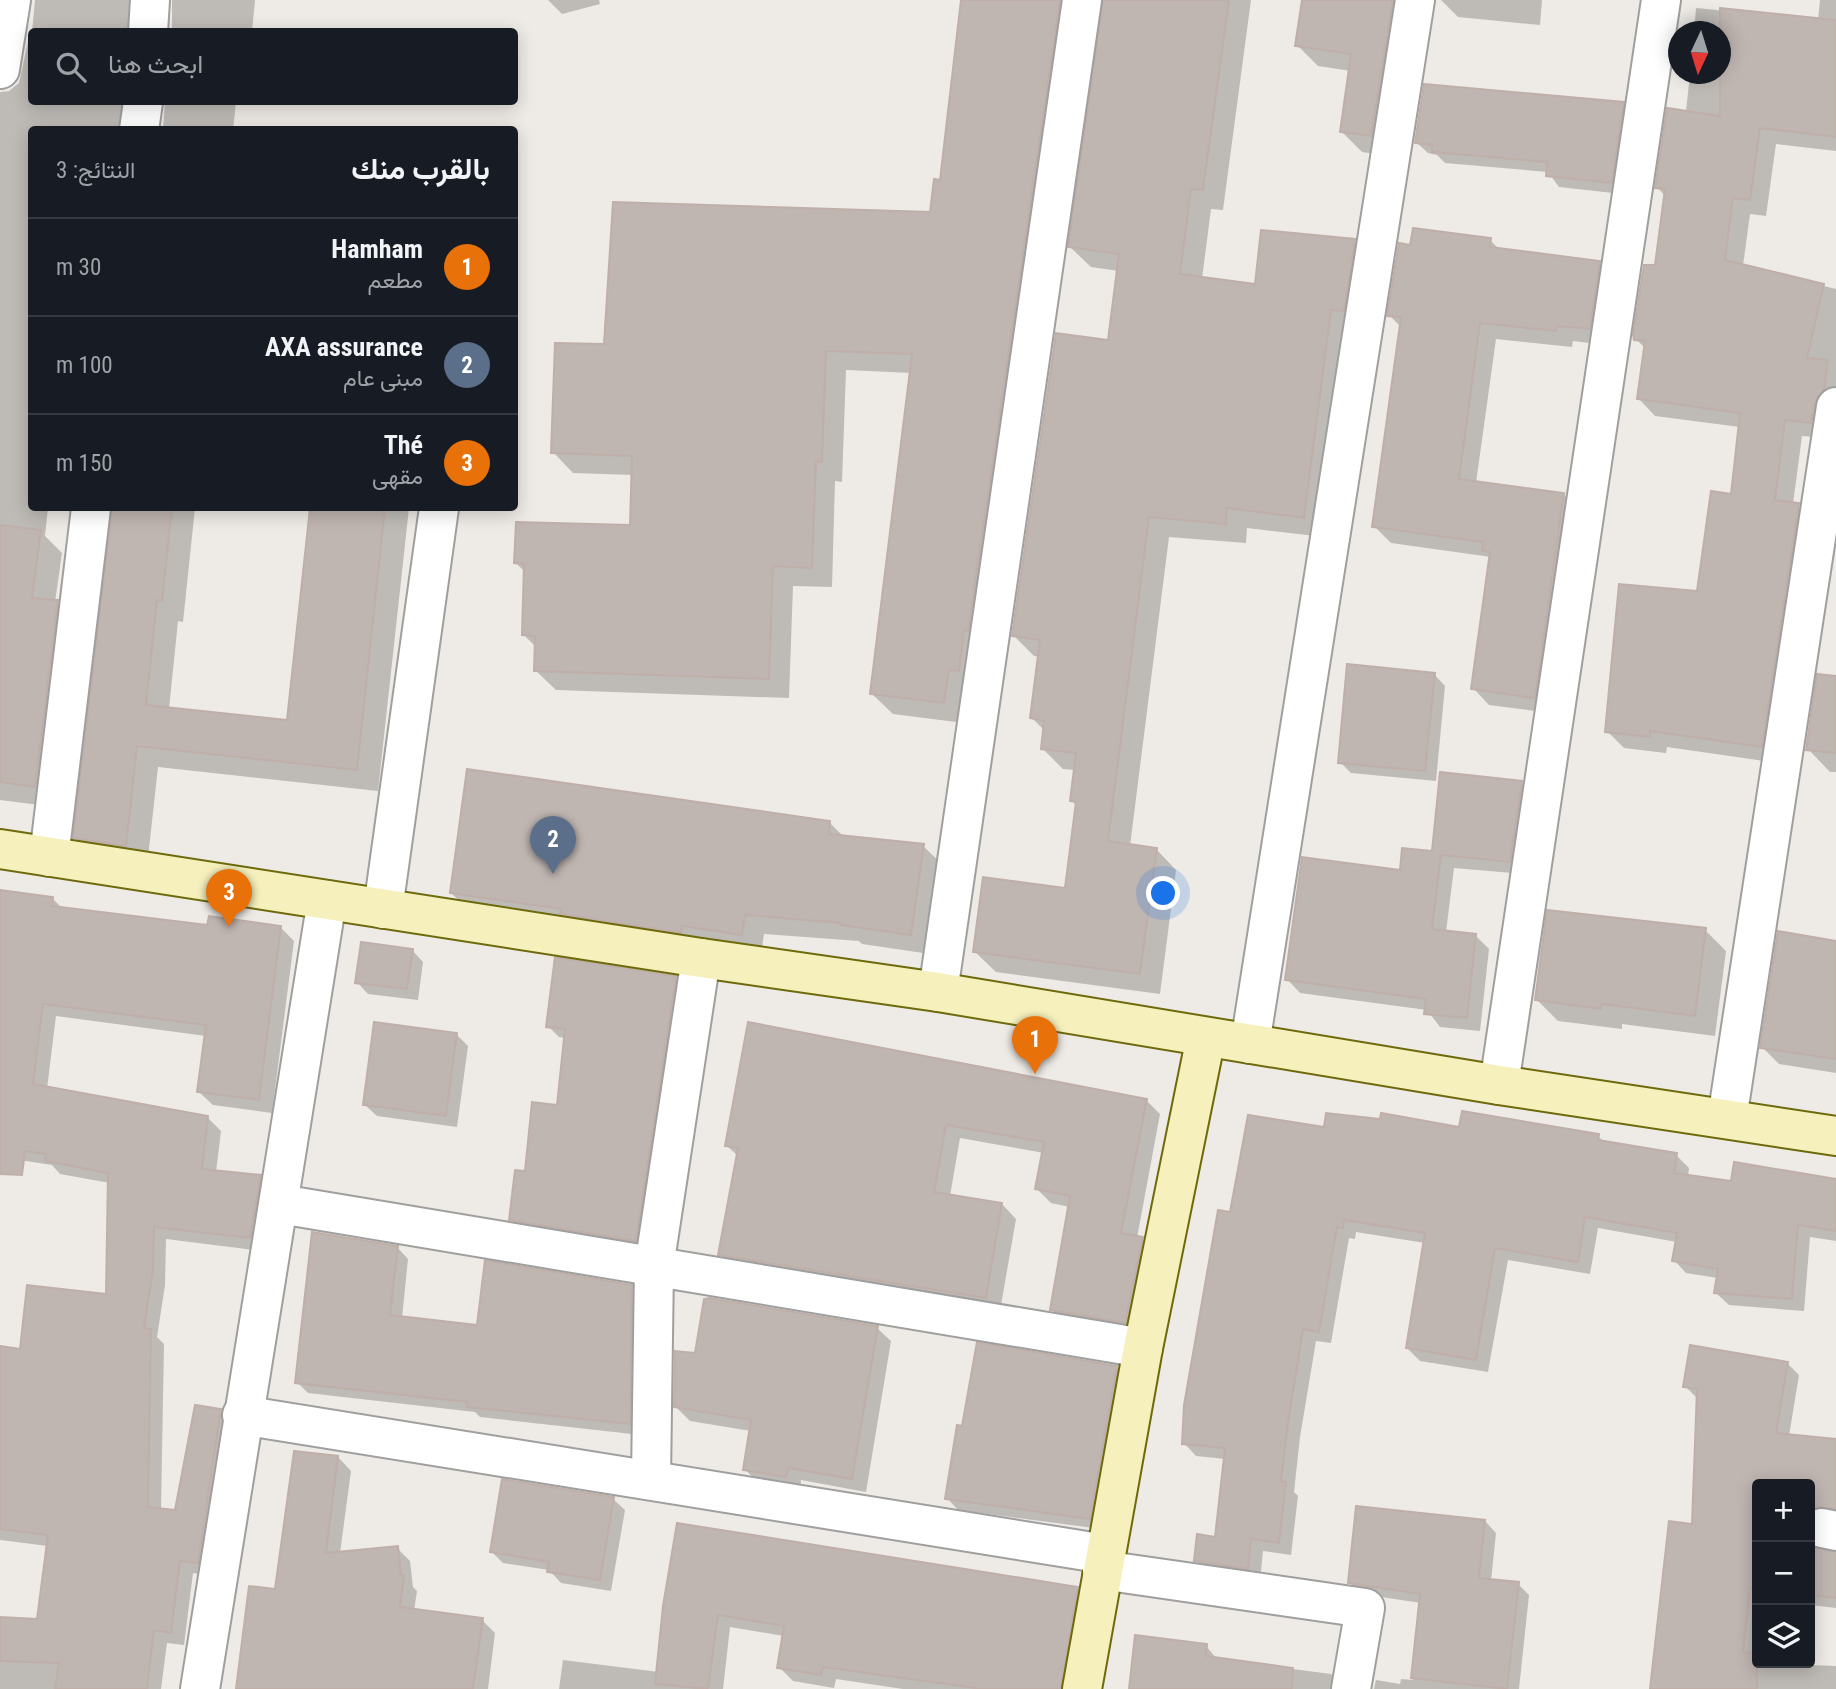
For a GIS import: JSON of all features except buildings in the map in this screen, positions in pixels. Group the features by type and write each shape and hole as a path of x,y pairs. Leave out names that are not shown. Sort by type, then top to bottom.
{"main road":[{"path":"0,849 701,958 938,992 1499,1085 1836,1136"},
{"path":"1082,1689 1143,1348 1206,1037"}],"street":[{"path":"0,69 11,0"},
{"path":"148,28 150,0"},
{"path":"938,992 1082,0"},
{"path":"1250,1044 1415,0"},
{"path":"1499,1085 1661,0"},
{"path":"140,126 143,105"},
{"path":"1727,1119 1836,407"},
{"path":"49,857 91,511"},
{"path":"383,909 439,511"},
{"path":"200,1689 327,900"},
{"path":"651,1479 654,1267 701,958"},
{"path":"280,1204 1143,1348"},
{"path":"242,1415 651,1479 1365,1608 1350,1689"}],"place":[{"name":"AXA assurance","path":"553,874"},
{"name":"Thé","path":"229,927"},
{"name":"Hamham","path":"1035,1074"}]}
